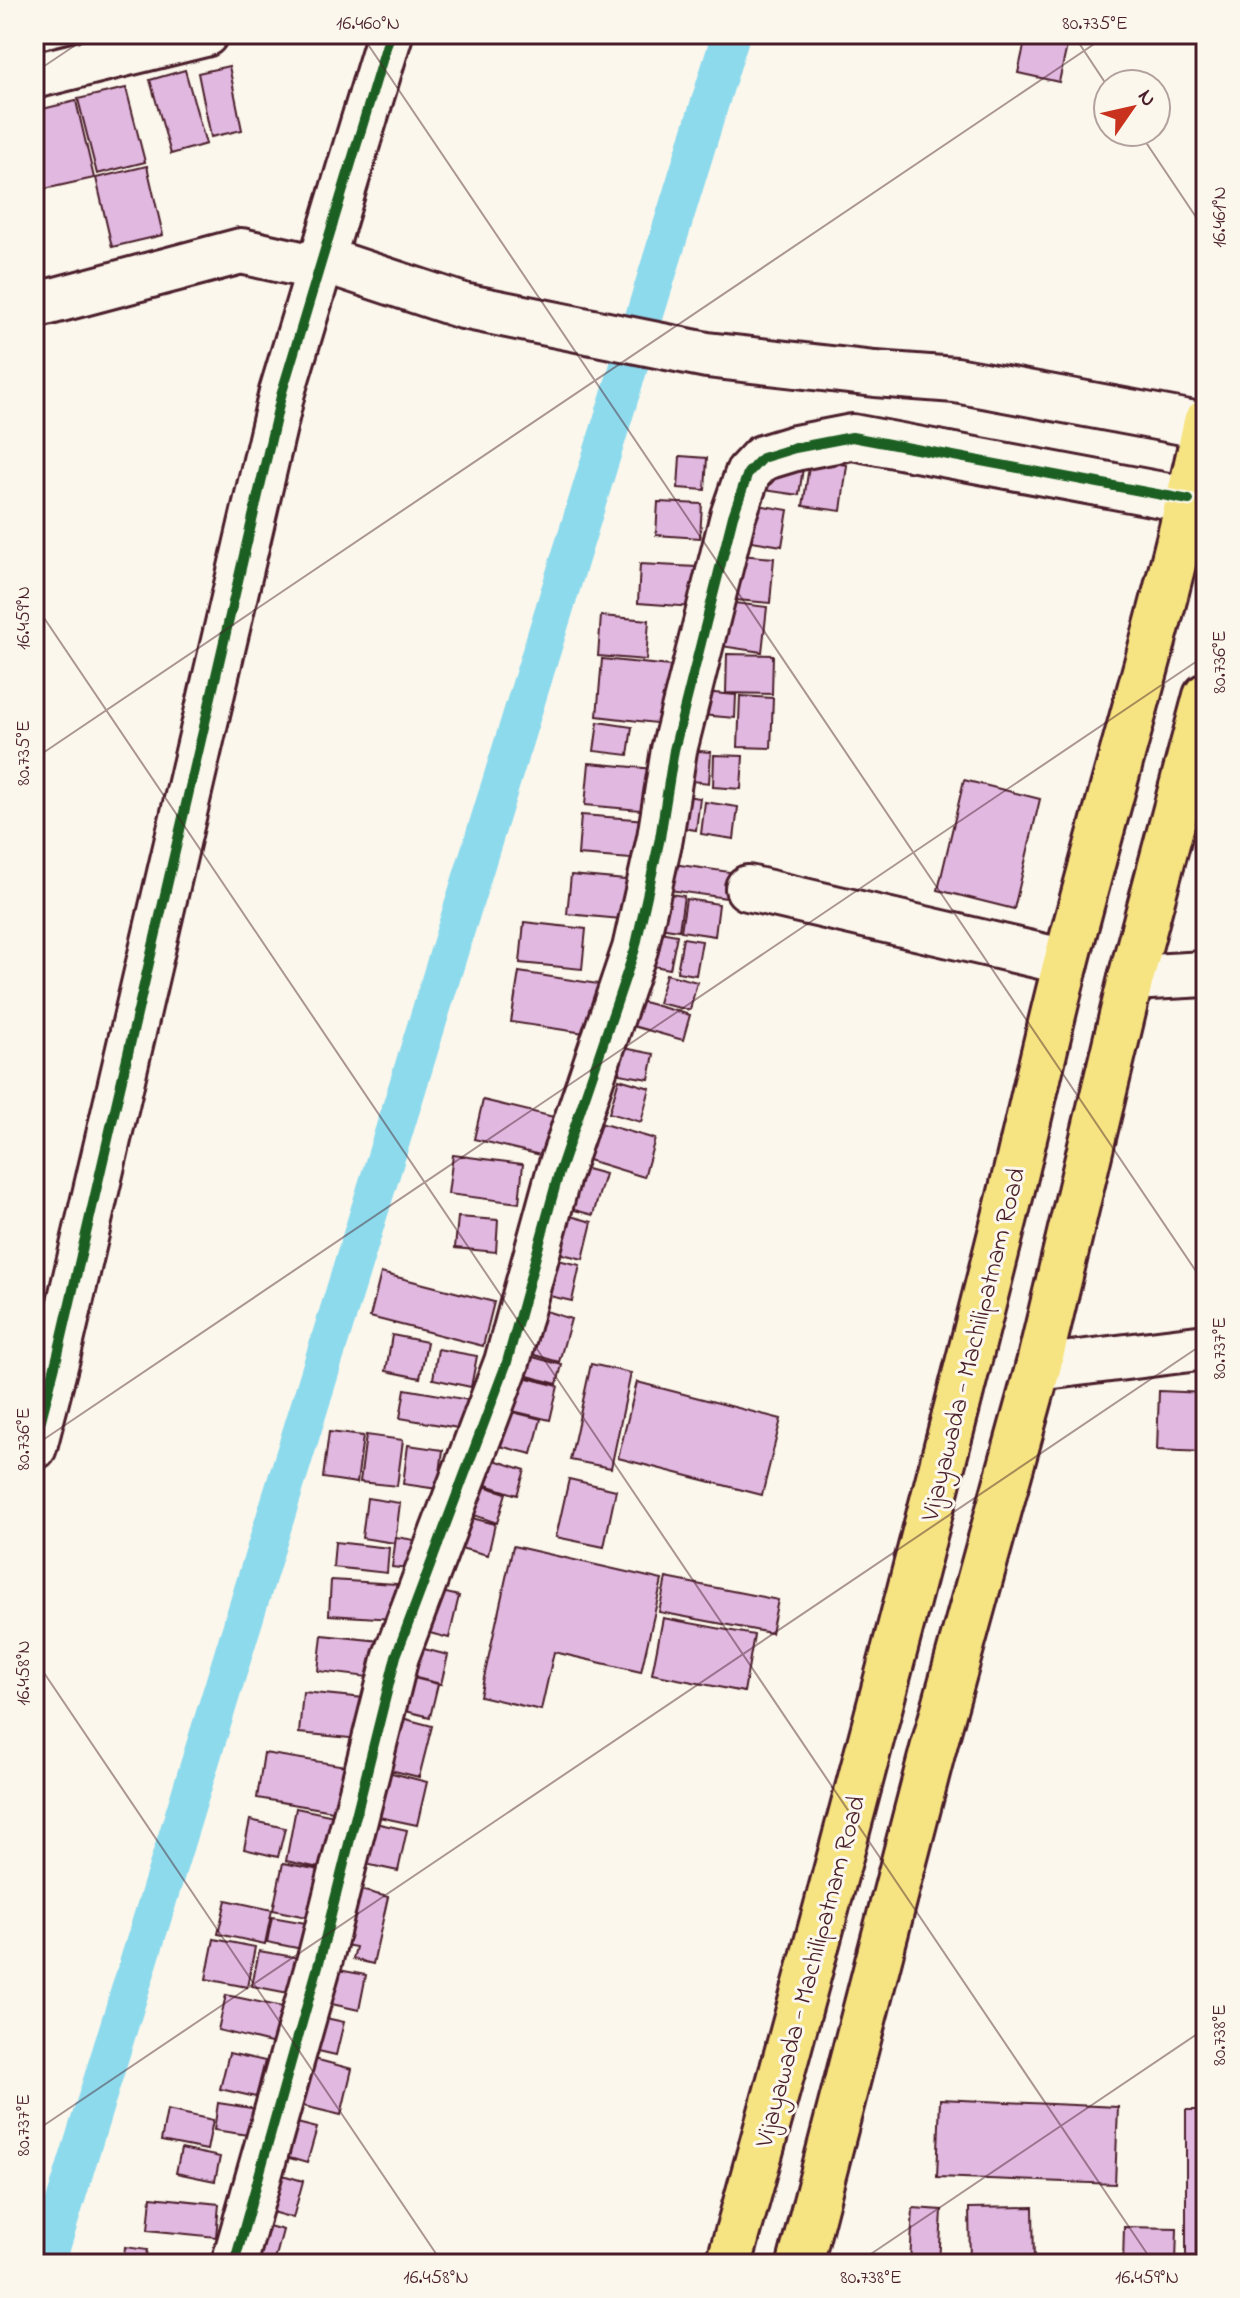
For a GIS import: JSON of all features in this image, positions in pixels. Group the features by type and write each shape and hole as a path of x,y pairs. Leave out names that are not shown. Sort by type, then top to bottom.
{"highway":[{"name":"Vijayawada - Machilipatnam Road","path":"729,2264 906,1606 1066,962 1189,500 1206,424"},
{"path":"800,2264 928,1768 1038,1368 1131,978 1206,696"}],"street":[{"path":"34,76 205,34"},
{"path":"34,1447 282,392 390,34"},
{"path":"34,306 241,251 320,264 463,306 707,355 956,380 1206,424"},
{"path":"234,2264 320,1959 396,1656 507,1362 558,1176 635,949 660,838 674,750 721,560 748,473 762,458 852,437 1189,500"},
{"path":"748,888 1066,962"},
{"path":"1131,978 1206,974"},
{"path":"1038,1368 1206,1347"}],"building":[{"path":"1026,37 1067,46 1059,82 1018,73"},
{"path":"229,66 242,130 211,137 198,73"},
{"path":"185,70 206,144 171,154 150,80"},
{"path":"126,88 145,162 97,174 78,99"},
{"path":"76,101 94,178 40,190 34,161 34,111"},
{"path":"147,166 163,235 112,247 96,178"},
{"path":"680,456 707,458 705,490 678,488"},
{"path":"810,460 847,465 841,511 803,506"},
{"path":"768,463 803,468 799,495 764,490"},
{"path":"658,502 702,504 700,538 656,535"},
{"path":"752,504 788,510 782,546 746,540"},
{"path":"740,555 774,558 770,603 737,600"},
{"path":"640,564 696,567 694,607 638,603"},
{"path":"726,602 767,607 762,652 721,646"},
{"path":"601,616 649,620 646,660 598,656"},
{"path":"727,654 773,655 772,694 726,693"},
{"path":"602,659 670,666 664,724 597,716"},
{"path":"702,692 736,695 735,718 701,715"},
{"path":"740,696 773,698 771,748 738,747"},
{"path":"598,722 632,727 628,755 594,751"},
{"path":"686,750 711,752 709,783 684,780"},
{"path":"714,755 743,756 741,789 713,787"},
{"path":"589,763 654,769 651,811 585,805"},
{"path":"964,780 1040,799 1014,909 938,890"},
{"path":"679,795 700,798 696,830 675,827"},
{"path":"705,802 738,807 734,839 701,834"},
{"path":"581,815 647,820 645,860 578,855"},
{"path":"666,863 730,872 727,898 662,889"},
{"path":"571,875 636,881 632,920 567,914"},
{"path":"657,892 684,896 679,930 652,926"},
{"path":"686,899 719,904 715,936 681,931"},
{"path":"524,922 586,929 582,969 520,963"},
{"path":"654,931 677,935 670,969 648,965"},
{"path":"683,938 702,941 696,975 677,972"},
{"path":"519,972 605,985 598,1035 511,1022"},
{"path":"666,974 697,982 690,1010 658,1003"},
{"path":"636,1000 690,1015 683,1040 629,1025"},
{"path":"624,1048 654,1054 649,1079 619,1074"},
{"path":"619,1079 650,1088 641,1122 609,1113"},
{"path":"483,1100 558,1118 549,1157 474,1139"},
{"path":"593,1121 655,1139 644,1177 582,1158"},
{"path":"453,1155 523,1164 519,1203 448,1194"},
{"path":"579,1167 605,1174 593,1215 567,1208"},
{"path":"563,1214 592,1222 583,1259 554,1252"},
{"path":"458,1217 498,1220 496,1252 455,1248"},
{"path":"553,1259 580,1265 572,1301 545,1295"},
{"path":"381,1273 494,1302 483,1346 370,1317"},
{"path":"536,1308 571,1319 559,1362 524,1352"},
{"path":"392,1335 427,1342 420,1378 386,1371"},
{"path":"438,1349 477,1356 471,1387 433,1379"},
{"path":"522,1354 562,1365 557,1384 517,1373"},
{"path":"591,1364 631,1373 611,1468 570,1460"},
{"path":"508,1373 558,1386 550,1420 500,1408"},
{"path":"637,1382 781,1419 762,1495 618,1458"},
{"path":"405,1389 469,1400 464,1429 400,1418"},
{"path":"1159,1391 1206,1393 1206,1452 1157,1450"},
{"path":"500,1409 541,1419 532,1454 491,1444"},
{"path":"329,1432 363,1436 357,1483 323,1478"},
{"path":"366,1435 403,1440 397,1486 360,1482"},
{"path":"408,1445 443,1450 438,1489 403,1484"},
{"path":"488,1458 525,1470 517,1495 480,1483"},
{"path":"569,1479 616,1490 604,1547 556,1537"},
{"path":"480,1485 506,1493 497,1523 471,1514"},
{"path":"367,1498 400,1503 395,1543 362,1538"},
{"path":"468,1517 495,1524 488,1555 460,1548"},
{"path":"396,1537 421,1541 418,1570 392,1567"},
{"path":"335,1542 389,1548 387,1573 333,1567"},
{"path":"513,1546 662,1580 641,1672 554,1652 541,1710 480,1696"},
{"path":"666,1578 778,1600 771,1633 659,1612"},
{"path":"331,1580 396,1584 394,1619 329,1615"},
{"path":"429,1589 459,1596 449,1638 418,1630"},
{"path":"663,1618 754,1635 744,1692 652,1674"},
{"path":"322,1635 380,1641 376,1678 318,1671"},
{"path":"416,1647 448,1655 441,1684 408,1676"},
{"path":"406,1676 438,1684 430,1717 397,1709"},
{"path":"303,1692 364,1698 360,1739 299,1733"},
{"path":"398,1717 432,1726 419,1777 386,1769"},
{"path":"264,1753 346,1766 339,1812 257,1798"},
{"path":"384,1771 427,1782 417,1825 374,1816"},
{"path":"296,1808 334,1816 324,1869 286,1861"},
{"path":"250,1820 285,1828 278,1857 244,1849"},
{"path":"366,1821 407,1830 398,1871 356,1862"},
{"path":"283,1863 325,1871 316,1919 273,1910"},
{"path":"352,1888 388,1897 373,1964 353,1959 356,1947 339,1944"},
{"path":"226,1900 272,1910 265,1944 218,1934"},
{"path":"272,1917 317,1925 312,1951 267,1942"},
{"path":"214,1939 255,1947 247,1987 206,1979"},
{"path":"259,1951 306,1959 299,1995 252,1986"},
{"path":"333,1969 366,1975 359,2010 327,2003"},
{"path":"226,1995 287,2008 279,2045 218,2030"},
{"path":"321,2017 344,2022 336,2055 314,2050"},
{"path":"229,2053 265,2061 256,2097 220,2089"},
{"path":"307,2057 352,2069 341,2115 295,2104"},
{"path":"940,2099 1118,2107 1115,2184 937,2177"},
{"path":"218,2103 258,2109 255,2136 214,2130"},
{"path":"167,2110 213,2120 207,2150 161,2141"},
{"path":"1186,2110 1206,2110 1206,2264 1186,2264"},
{"path":"289,2121 317,2128 307,2163 279,2155"},
{"path":"181,2149 220,2157 215,2181 176,2173"},
{"path":"272,2172 303,2181 293,2218 261,2209"},
{"path":"151,2197 219,2204 216,2237 148,2230"},
{"path":"1033,2207 1034,2264 970,2264 969,2208"},
{"path":"913,2208 942,2210 939,2264 910,2264"},
{"path":"258,2223 283,2230 274,2264 246,2264"},
{"path":"1124,2227 1177,2228 1176,2264 1123,2264"},
{"path":"125,2247 147,2250 144,2264 123,2264"}],"waterway":[{"path":"46,2264 731,34"}],"cycle path":[{"path":"34,1447 282,392 390,34"},
{"path":"234,2264 320,1959 396,1656 507,1362 558,1176 635,949 660,838 674,750 733,516 748,473 762,458 852,437 1189,500"}]}
